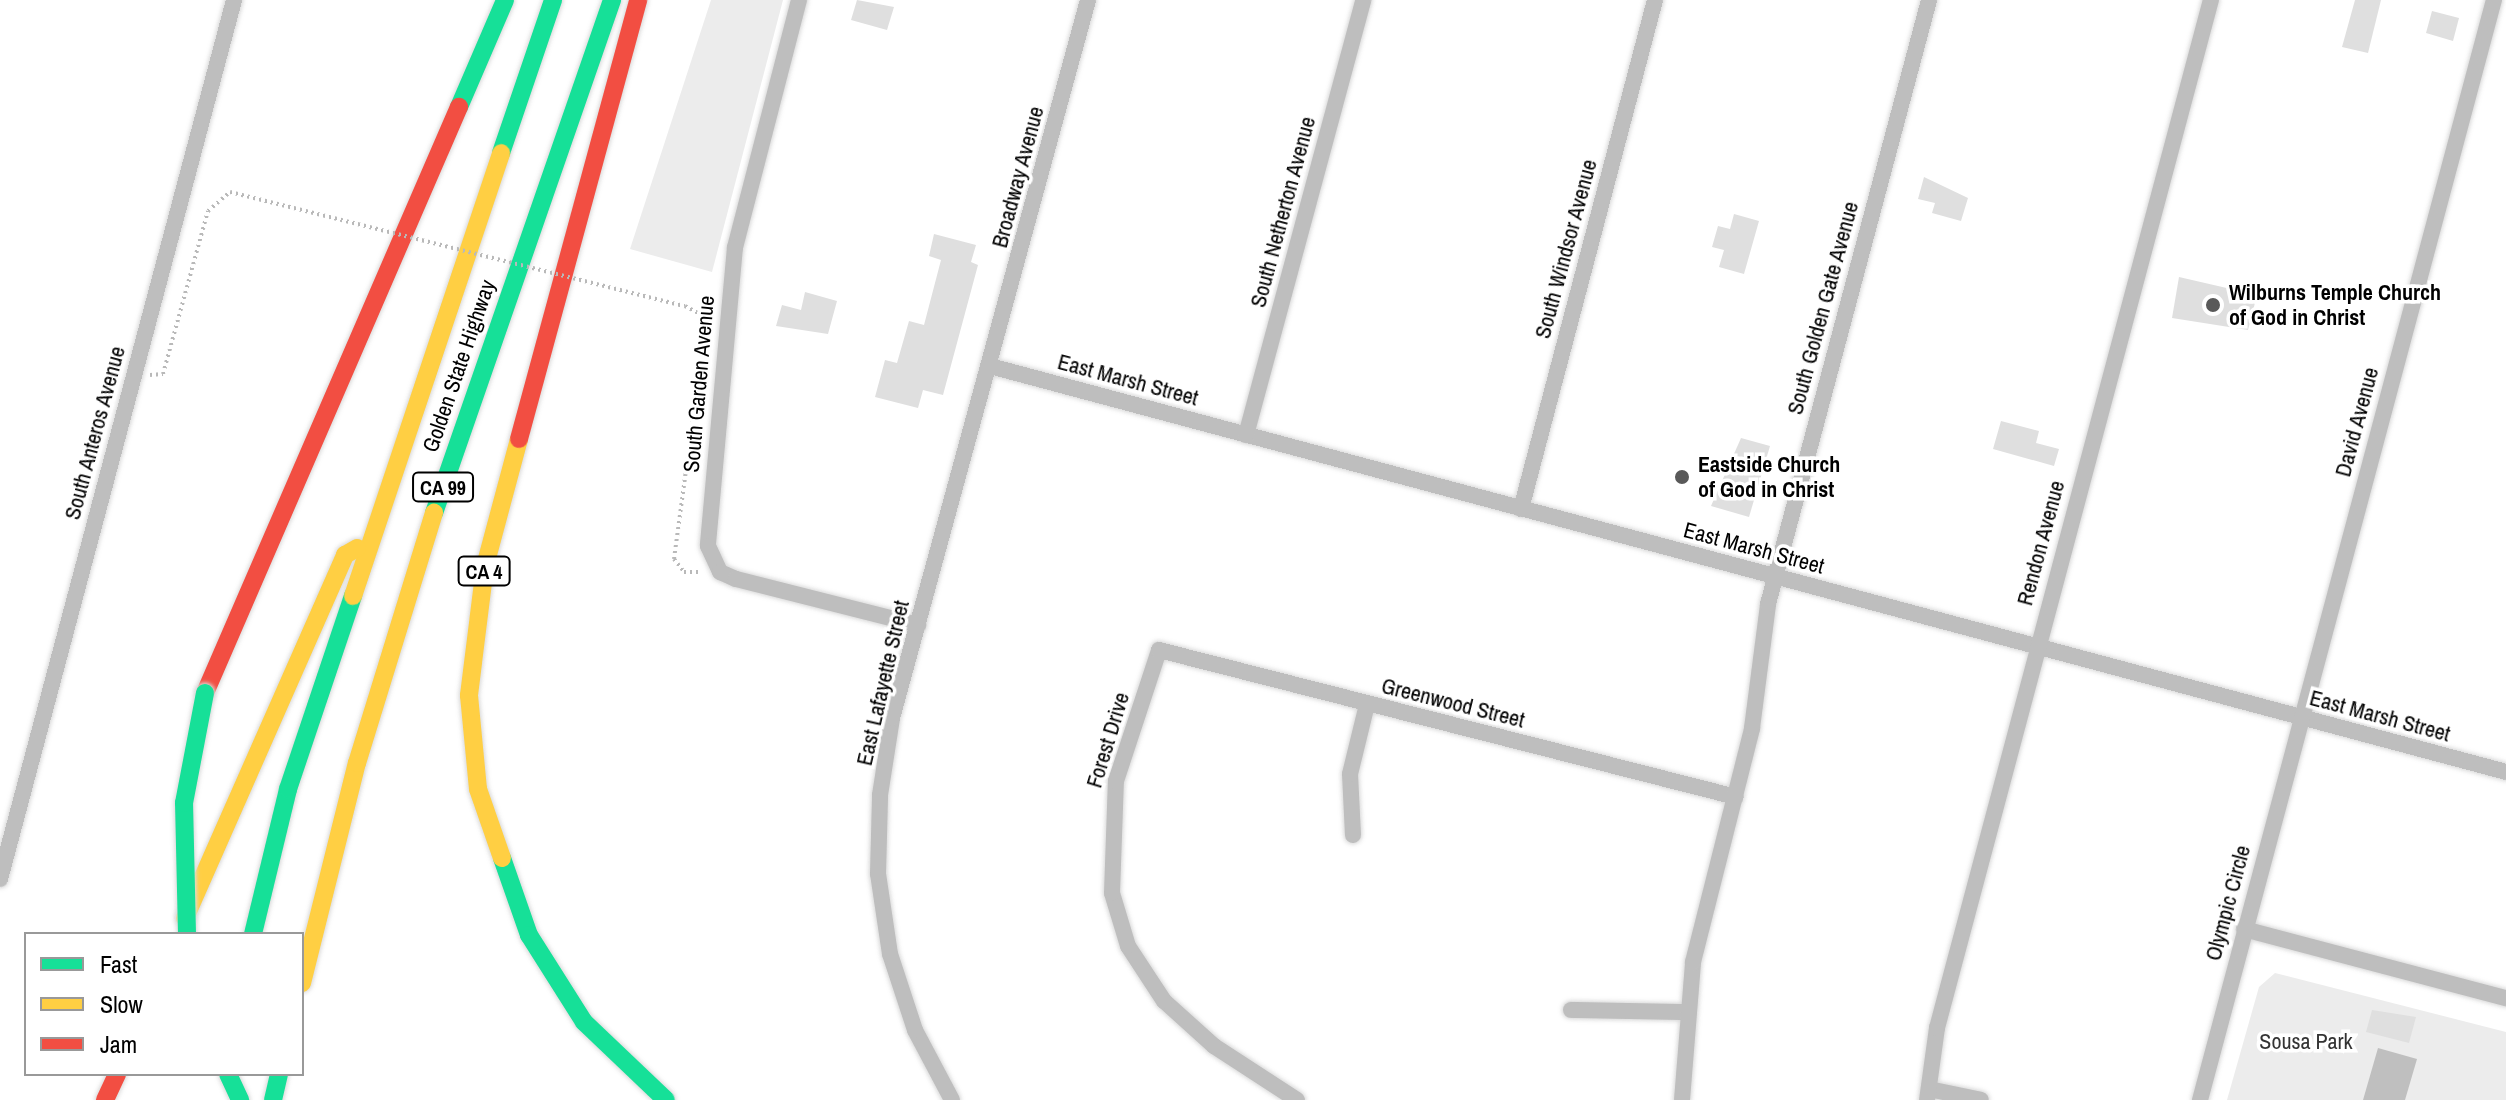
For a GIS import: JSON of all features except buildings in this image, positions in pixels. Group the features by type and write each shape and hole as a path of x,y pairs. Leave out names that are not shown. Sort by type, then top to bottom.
{"highway":[{"path":"187,932 184,803 205,693 505,0"},
{"name":"Golden State Highway","path":"253,932 288,789 368,541 553,0"},
{"name":"Golden State Highway","path":"304,975 357,763 423,545 612,0"},
{"name":"CA 4","path":"638,0 485,566 469,695 478,789 529,935 584,1022 666,1100"},
{"path":"179,932 345,555 368,541"},
{"path":"105,1100 116,1076"},
{"path":"214,1100 220,1076"},
{"path":"229,1076 240,1100"},
{"path":"273,1100 279,1076"}],"street":[{"name":"South Anteros Avenue","path":"0,879 234,0"},
{"name":"South Garden Avenue","path":"720,572 708,546 730,281 799,0"},
{"name":"Broadway Avenue","path":"990,366 1088,0"},
{"name":"South Netherton Avenue","path":"1246,435 1363,0"},
{"name":"South Windsor Avenue","path":"1521,509 1655,0"},
{"name":"South Golden Gate Avenue","path":"1682,1100 1686,1012 1736,797 1775,577 1929,0"},
{"name":"Rendon Avenue","path":"1928,1095 1937,1028 2036,646 2211,0"},
{"name":"David Avenue","path":"2300,717 2494,0"},
{"name":"East Marsh Street","path":"990,366 2506,772"},
{"name":"East Lafayette Street","path":"952,1100 901,993 878,874 882,780 918,625 990,366"},
{"path":"720,572 918,625"},
{"name":"Greenwood Street","path":"1159,650 1736,797"},
{"name":"Forest Drive","path":"1159,650 1113,796 1109,864 1116,906 1128,946 1164,1001 1214,1046 1297,1100"},
{"path":"1353,835 1350,774 1367,704"},
{"name":"Olympic Circle","path":"2200,1100 2300,717"},
{"path":"2244,929 2506,998"},
{"path":"1571,1010 1686,1012"},
{"path":"1928,1095 1981,1100"}],"path":[{"path":"163,374 208,211 230,192 685,306 700,314 704,337 674,559 684,572 720,572"}],"green space":[{"path":"711,0 783,0 712,272 630,249"},
{"name":"Sousa Park","path":"2275,973 2506,1032 2506,1100 2227,1100 2259,987"}],"shaded area":[{"path":"2378,1048 2417,1059 2405,1100 2363,1100"}],"traffic: fast":[{"path":"459,107 505,0"},
{"path":"501,153 553,0"},
{"path":"434,513 612,0"},
{"path":"253,932 288,789 353,596"},
{"path":"187,932 184,803 205,693"},
{"path":"502,858 529,935 584,1022 666,1100"},
{"path":"229,1076 240,1100"},
{"path":"273,1100 279,1076"}],"traffic: slow":[{"path":"353,596 501,153"},
{"path":"502,858 478,789 469,695 485,566 519,439"},
{"path":"304,975 357,763 434,513"},
{"path":"185,918 345,555 357,548"}],"traffic: jam":[{"path":"519,439 638,0"},
{"path":"205,693 459,107"},
{"path":"105,1100 116,1076"}],"place":[{"name":"Wilburns Temple Church of God in Christ","path":"2213,305"},
{"name":"Eastside Church of God in Christ","path":"1682,477"}]}
